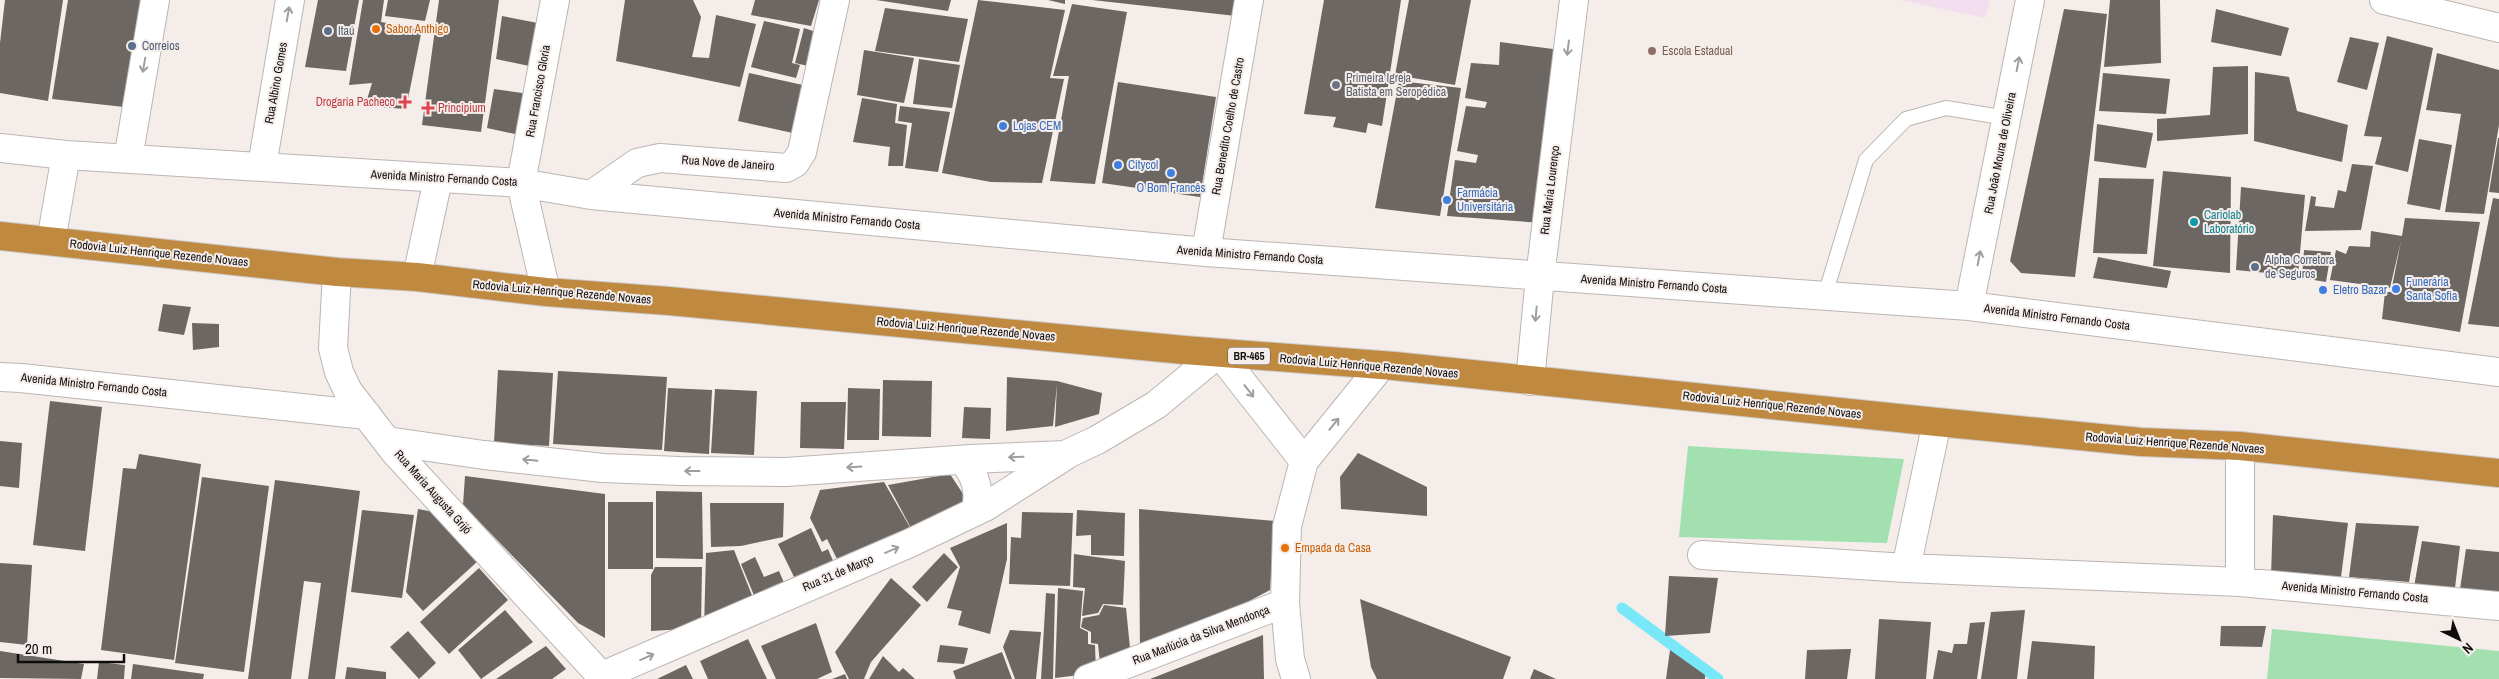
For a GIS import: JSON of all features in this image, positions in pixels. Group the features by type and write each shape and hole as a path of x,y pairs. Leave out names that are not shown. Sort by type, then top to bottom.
{"highway":[{"name":"Rodovia Luiz Henrique Rezende Novaes","path":"0,236 337,272 417,277 546,292 679,302 1219,353 1381,366 2141,442 2240,446 2499,473"}],"street":[{"path":"128,159 155,0"},
{"name":"Rua Albino Gomes","path":"262,166 290,0"},
{"name":"Rua Francisco Gloria","path":"521,183 555,0"},
{"name":"Rua Nove de Janeiro","path":"591,195 637,163 660,158 786,168 795,163 802,152 835,0"},
{"name":"Rua Benedito Coelho de Castro","path":"1206,252 1250,0"},
{"name":"Rua Maria Lourenço","path":"1530,381 1540,277 1574,0"},
{"name":"Rua João Moura de Oliveira","path":"1970,306 2030,0"},
{"path":"2384,0 2499,28"},
{"name":"Avenida Ministro Fernando Costa","path":"0,148 66,155 521,183 591,195 1206,252 1970,306 2499,372"},
{"path":"52,241 66,155"},
{"path":"417,277 438,179"},
{"path":"521,183 546,292"},
{"name":"Rua Maria Augusta Grijó","path":"337,272 333,348 339,372 348,391 387,441 603,678"},
{"path":"387,441 603,468 680,471 786,472 1065,455 1097,440 1156,404 1219,353 1304,461"},
{"path":"1295,678 1290,659 1285,602 1287,526 1304,461 1381,366"},
{"name":"Avenida Ministro Fernando Costa","path":"0,378 21,378 367,415"},
{"path":"1906,568 1937,422"},
{"path":"2240,446 2240,582"},
{"name":"Rua 31 de Março","path":"603,678 910,543 1010,492 1065,455"},
{"path":"962,460 974,477 978,489 976,511"},
{"name":"Avenida Ministro Fernando Costa","path":"1702,555 1906,568 2240,582 2499,606"},
{"name":"Rua Marlúcia da Silva Mendonça","path":"1088,679 1285,602"}],"lane":[{"path":"1825,296 1866,160 1906,119 1946,108 2007,118"}],"shaded area":[{"path":"1901,0 1990,0 1985,18"}],"green space":[{"path":"1688,446 1904,459 1887,543 1679,537"},
{"path":"2272,629 2499,651 2499,679 2267,679"}],"building":[{"path":"5,0 63,0 48,101 0,93 0,43"},
{"path":"68,0 150,0 133,108 52,99"},
{"path":"318,0 359,0 346,71 305,67"},
{"path":"363,0 384,0 381,22 422,29 406,109 365,106 372,83 349,85"},
{"path":"388,0 430,0 425,21 385,16"},
{"path":"439,0 499,0 481,132 422,125"},
{"path":"625,0 693,0 701,17 692,57 709,58 716,15 756,24 740,87 616,61"},
{"path":"755,0 819,0 811,26 751,15"},
{"path":"876,0 951,0 948,11"},
{"name":"Lojas CEM","path":"978,0 1065,10 1050,78 1064,79 1042,183 991,182 942,173"},
{"path":"1048,0 1065,0 1065,4"},
{"path":"1092,0 1240,0 1236,16"},
{"path":"1324,0 1401,0 1382,126 1368,123 1366,133 1333,127 1336,117 1304,114"},
{"path":"1409,0 1471,0 1455,85 1395,75"},
{"path":"2110,0 2160,0 2161,63 2104,67"},
{"path":"1072,4 1127,12 1095,184 1050,181 1069,76 1053,76"},
{"path":"885,8 968,19 959,62 875,51"},
{"path":"2064,9 2107,14 2075,277 2021,273 2010,261"},
{"path":"2216,9 2289,28 2281,56 2211,42"},
{"path":"502,16 543,24 534,67 496,59"},
{"path":"764,21 800,29 792,63 800,65 796,78 751,67"},
{"path":"804,28 825,35 817,68 795,63"},
{"path":"2387,36 2433,48 2408,172 2375,164 2382,137 2364,136"},
{"path":"2350,37 2379,43 2367,90 2337,82"},
{"path":"1500,42 1561,50 1542,223 1447,216 1455,160 1476,163 1478,155 1457,151 1466,106 1485,108 1487,102 1465,98 1471,63 1499,65"},
{"path":"864,50 914,58 904,103 857,95"},
{"path":"2437,53 2499,70 2499,125 2484,214 2445,212 2461,114 2426,110"},
{"path":"919,59 960,65 952,108 913,104"},
{"path":"2248,66 2248,134 2157,141 2157,119 2210,115 2213,67"},
{"path":"2255,72 2289,77 2297,111 2348,125 2342,162 2254,141"},
{"path":"749,73 812,87 802,135 738,121"},
{"path":"2103,73 2170,79 2166,114 2099,111"},
{"path":"1399,81 1461,88 1440,216 1375,208"},
{"path":"1118,82 1216,97 1200,197 1102,183"},
{"path":"494,89 529,94 520,135 487,128"},
{"path":"862,98 897,104 895,123 907,125 903,166 888,166 890,147 853,142"},
{"path":"900,106 950,112 938,172 905,168 912,123 898,121"},
{"path":"2097,124 2153,133 2146,168 2094,161"},
{"path":"2499,138 2499,193 2489,192"},
{"path":"2419,139 2452,145 2440,210 2407,204"},
{"path":"2352,164 2373,166 2361,230 2305,231 2311,196 2316,197 2315,206 2334,208 2338,190 2346,192"},
{"name":"Cariolab Laboratório","path":"2163,171 2231,177 2230,273 2153,266"},
{"path":"2099,178 2154,179 2147,254 2093,253"},
{"path":"2241,187 2305,195 2298,276 2236,270"},
{"path":"2493,198 2499,199 2499,327 2468,324"},
{"path":"2405,218 2480,222 2460,332 2382,319 2385,292 2391,292 2401,241 2390,288 2330,280 2336,250 2346,254 2349,246 2370,247 2371,231 2402,236"},
{"path":"2304,250 2331,252 2326,282 2302,278"},
{"path":"2098,257 2171,271 2167,288 2093,278"},
{"path":"163,304 191,307 184,335 158,331"},
{"path":"192,323 219,324 219,347 193,350"},
{"path":"498,370 553,373 549,446 494,443"},
{"path":"558,371 667,377 662,450 553,444"},
{"path":"1007,377 1057,381 1102,393 1099,414 1055,427 1057,384 1053,426 1006,431"},
{"path":"883,380 932,381 931,437 882,436"},
{"path":"668,388 712,390 709,454 664,451"},
{"path":"848,388 880,389 879,440 847,440"},
{"path":"715,389 757,391 754,455 711,453"},
{"path":"50,401 102,407 85,551 33,545"},
{"path":"801,402 846,402 844,449 800,448"},
{"path":"964,407 991,408 990,439 962,438"},
{"path":"0,441 22,443 19,488 0,486"},
{"path":"1358,453 1427,487 1427,516 1341,509 1340,477"},
{"path":"139,454 201,464 174,660 101,650 123,468 136,469"},
{"path":"950,474 967,500 912,530 888,485"},
{"path":"465,476 605,494 605,638 578,623 463,505"},
{"path":"202,477 269,486 244,672 175,663"},
{"path":"275,480 360,491 335,679 308,679 321,583 304,581 291,679 248,679"},
{"path":"884,482 911,529 837,559 827,539 822,542 810,518 820,490"},
{"path":"656,491 702,492 703,559 656,558"},
{"path":"608,502 653,502 653,569 608,569"},
{"path":"710,503 784,503 783,537 741,546 711,547"},
{"path":"418,509 434,512 478,561 423,611 406,592"},
{"path":"1139,509 1275,521 1270,590 1140,659"},
{"path":"362,510 414,515 402,598 351,592"},
{"path":"1077,510 1125,513 1124,556 1091,555 1091,535 1076,536"},
{"path":"1022,512 1073,513 1070,586 1009,584 1011,537 1021,538"},
{"path":"2273,515 2348,523 2341,577 2271,576"},
{"path":"1007,523 1007,559 990,634 958,625 962,611 947,608 960,567 950,548"},
{"path":"2356,523 2419,526 2409,582 2349,577"},
{"path":"811,528 822,552 828,549 834,563 796,581 778,544"},
{"path":"2422,541 2460,546 2455,588 2414,587"},
{"path":"2466,549 2499,552 2499,592 2460,589"},
{"path":"734,550 755,603 704,629 706,553"},
{"path":"944,553 958,567 927,602 912,587"},
{"path":"1074,554 1125,561 1123,605 1103,604 1098,613 1082,616 1085,588 1073,587"},
{"path":"755,557 764,577 779,571 788,592 758,605 741,564"},
{"path":"0,563 32,565 27,645 0,642"},
{"path":"655,567 702,567 701,628 651,631 651,575"},
{"path":"479,568 508,600 449,654 420,622"},
{"path":"1669,576 1718,578 1710,633 1665,636"},
{"path":"891,578 921,605 871,662 864,679 849,679 835,652"},
{"path":"1058,588 1083,591 1080,628 1088,632 1088,644 1095,645 1096,673 1055,678"},
{"path":"1046,593 1055,594 1053,679 1041,679"},
{"path":"1360,599 1511,657 1503,679 1377,679 1371,667"},
{"path":"1104,605 1126,608 1131,658 1100,664 1098,644 1091,643 1091,632 1081,627 1083,618 1099,615"},
{"path":"505,610 533,642 481,679 458,650"},
{"path":"2025,610 2017,679 1981,679 1991,612"},
{"path":"1879,619 1931,622 1926,679 1875,679"},
{"path":"1985,622 1977,679 1933,679 1938,650 1952,653 1954,644 1967,644 1970,623"},
{"path":"816,623 832,672 817,679 776,679 761,646"},
{"path":"2221,626 2266,626 2262,647 2220,646"},
{"path":"1010,630 1041,632 1036,679 1015,679 1003,647"},
{"path":"408,631 436,663 419,679 390,647"},
{"path":"1263,635 1264,679 1150,679"},
{"path":"748,639 767,679 708,679 700,661"},
{"path":"2032,641 2095,646 2094,679 2027,679"},
{"path":"940,645 968,648 964,664 937,662"},
{"path":"546,646 566,669 552,679 496,679"},
{"path":"1851,649 1847,679 1805,679 1807,650"},
{"path":"1670,650 1705,675 1705,679 1666,679"},
{"path":"0,651 84,664 81,679 0,678"},
{"path":"1002,652 1012,679 956,679 953,671"},
{"path":"883,656 899,672 903,668 915,679 869,679"},
{"path":"99,662 125,665 124,679 97,679"},
{"path":"133,664 204,674 203,679 131,679"},
{"path":"686,665 693,679 657,679"},
{"path":"347,667 386,672 386,679 345,679"},
{"path":"1534,669 1556,679 1530,679"},
{"path":"845,674 847,679 832,679"}],"waterway":[{"path":"1622,608 1718,679"}],"place":[{"name":"Sabor Anthigo","path":"376,29"},
{"name":"Itaú","path":"328,31"},
{"name":"Correios","path":"132,46"},
{"name":"Escola Estadual","path":"1652,51"},
{"name":"Primeira Igreja Batista em Seropédica","path":"1336,85"},
{"name":"Drogaria Pacheco","path":"405,102"},
{"name":"Principium","path":"428,108"},
{"name":"Lojas CEM","path":"1003,126"},
{"name":"Citycol","path":"1118,165"},
{"name":"O Bom Francês","path":"1171,173"},
{"name":"Farmácia Universitária","path":"1447,200"},
{"name":"Cariolab Laboratório","path":"2194,222"},
{"name":"Alpha Corretora de Seguros","path":"2255,267"},
{"name":"Funerária Santa Sofia","path":"2396,289"},
{"name":"Eletro Bazar","path":"2323,290"},
{"name":"Empada da Casa","path":"1285,548"}]}
